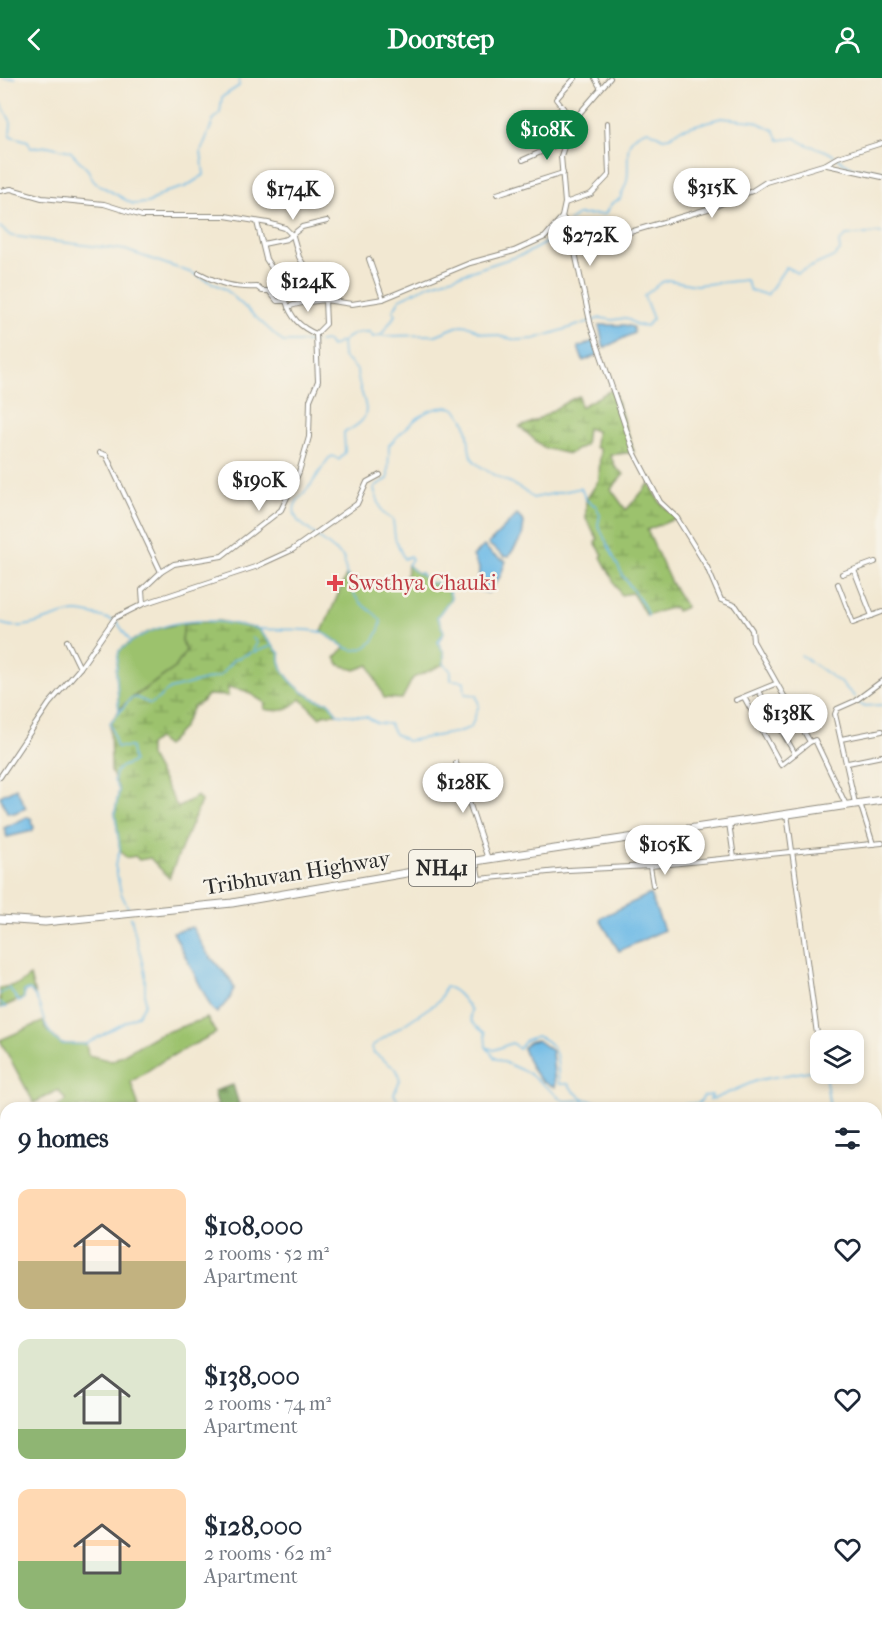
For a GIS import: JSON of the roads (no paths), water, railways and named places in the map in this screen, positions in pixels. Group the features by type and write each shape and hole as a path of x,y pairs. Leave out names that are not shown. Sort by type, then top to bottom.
{"highway":[{"name":"Tribhuvan Highway","path":"0,919 45,922 232,903 488,859 882,800"}],"street":[{"path":"573,121 556,99 575,78"},
{"path":"595,78 600,87"},
{"path":"288,307 325,300 352,304 383,299 470,263 531,244 554,229 563,219 565,203 562,173 564,142 573,121 610,78"},
{"path":"516,136 563,108"},
{"path":"565,203 591,194 609,175 607,123"},
{"path":"523,160 564,142"},
{"path":"576,248 711,208 752,191 766,182 826,164 838,157 882,143"},
{"path":"826,164 882,177"},
{"path":"497,194 562,173"},
{"path":"0,191 11,189 42,198 104,204 134,211 142,216 225,216 285,228 293,236 299,257 320,287 325,300 326,324 316,334 318,381 310,400 309,437 299,472 280,510 222,556 186,560 160,572 142,590 143,604"},
{"path":"563,219 569,225 576,248 591,326 634,452 660,502 677,518 713,578 721,600 736,606 753,630 753,641 775,684 810,742"},
{"path":"263,244 293,236 302,227 327,221"},
{"path":"257,222 266,259 280,281 288,307 299,325 316,334"},
{"path":"369,259 383,299"},
{"path":"199,273 219,284 236,288 257,287 262,291 269,291 277,301 286,301"},
{"path":"308,302 304,281 311,277"},
{"path":"100,453 106,455 160,572"},
{"path":"0,777 49,704 80,668 115,618 143,604 255,567 292,550 357,504 367,482 380,475"},
{"path":"842,574 875,562"},
{"path":"854,570 872,616"},
{"path":"838,584 853,623 882,612"},
{"path":"68,642 80,668"},
{"path":"873,844 857,803 835,714 837,709 857,700 882,681"},
{"path":"736,700 775,684"},
{"path":"759,691 795,754"},
{"path":"744,697 782,765 815,740 846,805"},
{"path":"841,739 882,731"},
{"path":"848,763 882,756"},
{"path":"456,763 488,859"},
{"path":"787,814 817,1030"},
{"path":"729,822 735,858"},
{"path":"645,836 652,885"},
{"path":"476,862 479,879 568,870 650,866 882,843"}],"water":[{"path":"599,325 625,325 633,327 634,333 604,348"},
{"path":"594,341 598,355 583,361 578,347"},
{"path":"517,515 524,522 522,537 509,556 505,557 488,544"},
{"path":"484,546 493,555 506,561 500,577 488,593 478,590 479,568 473,556"},
{"path":"16,788 26,808 14,813 7,812 0,796"},
{"path":"27,817 31,818 34,828 32,831 7,837 4,828"},
{"path":"650,894 664,930 619,951 600,920"},
{"path":"192,927 207,953 230,979 234,988 230,998 217,1013 212,1009 173,932"},
{"path":"537,1040 552,1051 555,1087 539,1078 531,1067 523,1048 529,1042"}],"waterway":[{"path":"2,78 15,78"},
{"path":"0,101 11,122 10,136 28,141 31,148 48,146 70,151 88,170 94,182 133,204 148,203 166,192 185,187 204,175 201,151 214,119 220,113 222,97 239,86 239,78"},
{"path":"569,221 577,215 605,214 612,203 620,199 627,181 630,143 639,133 648,130 663,138 670,137 681,129 721,118 754,121 774,130 779,140 796,138 834,156"},
{"path":"838,159 854,168 882,171"},
{"path":"119,712 116,671 119,651 142,635 167,626 207,621 261,629 306,630 321,632 352,650 362,649 371,643 379,631 381,621 354,595 343,557 298,521 294,509 329,458 333,456 339,460 345,452 344,432 363,420 366,413 357,370 343,357 342,342 351,335 362,332 370,332 373,337 381,335 396,314 393,311 400,299 429,285 527,253 547,242 565,224"},
{"path":"0,227 11,236 125,250 192,273 225,289 283,342 314,342"},
{"path":"383,336 436,335 461,325 470,326 479,332 517,340 534,339 601,318 613,320 626,318 637,325 646,326 653,319 644,296 660,283 668,280 696,285 746,280 750,290 767,295 786,267 797,273 833,257 840,251 839,242 846,236 882,234"},
{"path":"319,342 327,341 331,347 341,342"},
{"path":"259,630 280,654 284,671 289,679 304,693 329,702 337,714 367,717 377,723 389,724 395,734 407,741 459,732 471,727 479,705 476,695 465,694 464,681 451,680 451,671 444,664 444,653 438,642 444,632 437,617 451,598 448,586 443,583 427,583 421,573 417,573 408,565 412,559 410,556 404,559 395,538 393,520 383,513 374,490 375,486 388,479 389,445 426,412 444,407 454,408 461,415 465,423 472,458 489,472 519,487 533,498 581,488 586,500 596,506 600,515 598,525 623,576 644,606 648,616"},
{"path":"0,623 9,626 28,625 75,612 85,613 117,622 130,641"},
{"path":"129,910 121,893 115,865 120,850 115,812 119,790 114,781 116,772 133,762 131,747 117,747 110,723 131,698 151,704 170,689 220,676 233,660 252,652 257,643 252,637"},
{"path":"254,652 272,646"},
{"path":"801,655 842,684 855,697"},
{"path":"858,701 862,706 882,705"},
{"path":"0,994 9,988 19,1002 24,998 24,991 30,990 35,996 48,1030 61,1044 86,1044 138,1015 145,1004 145,974 131,917"},
{"path":"399,1102 394,1094 400,1080 397,1070 373,1052 372,1046 439,1001 445,987 456,992 471,1010 471,1021 485,1033 486,1047 494,1050 512,1043 519,1049 526,1040 537,1036 551,1044 554,1049 559,1084 568,1084 584,1099 596,1102"},
{"path":"0,1002 6,1007 0,1008"},
{"path":"487,1048 495,1058 528,1073 564,1101 584,1100"},
{"path":"700,1102 704,1096 712,1095 710,1100 758,1080 810,1071"},
{"path":"826,1084 829,1102"},
{"path":"596,1102 603,1102"},
{"path":"603,1102 619,1102"}],"place":[{"name":"Swsthya Chauki","path":"335,583"}]}
